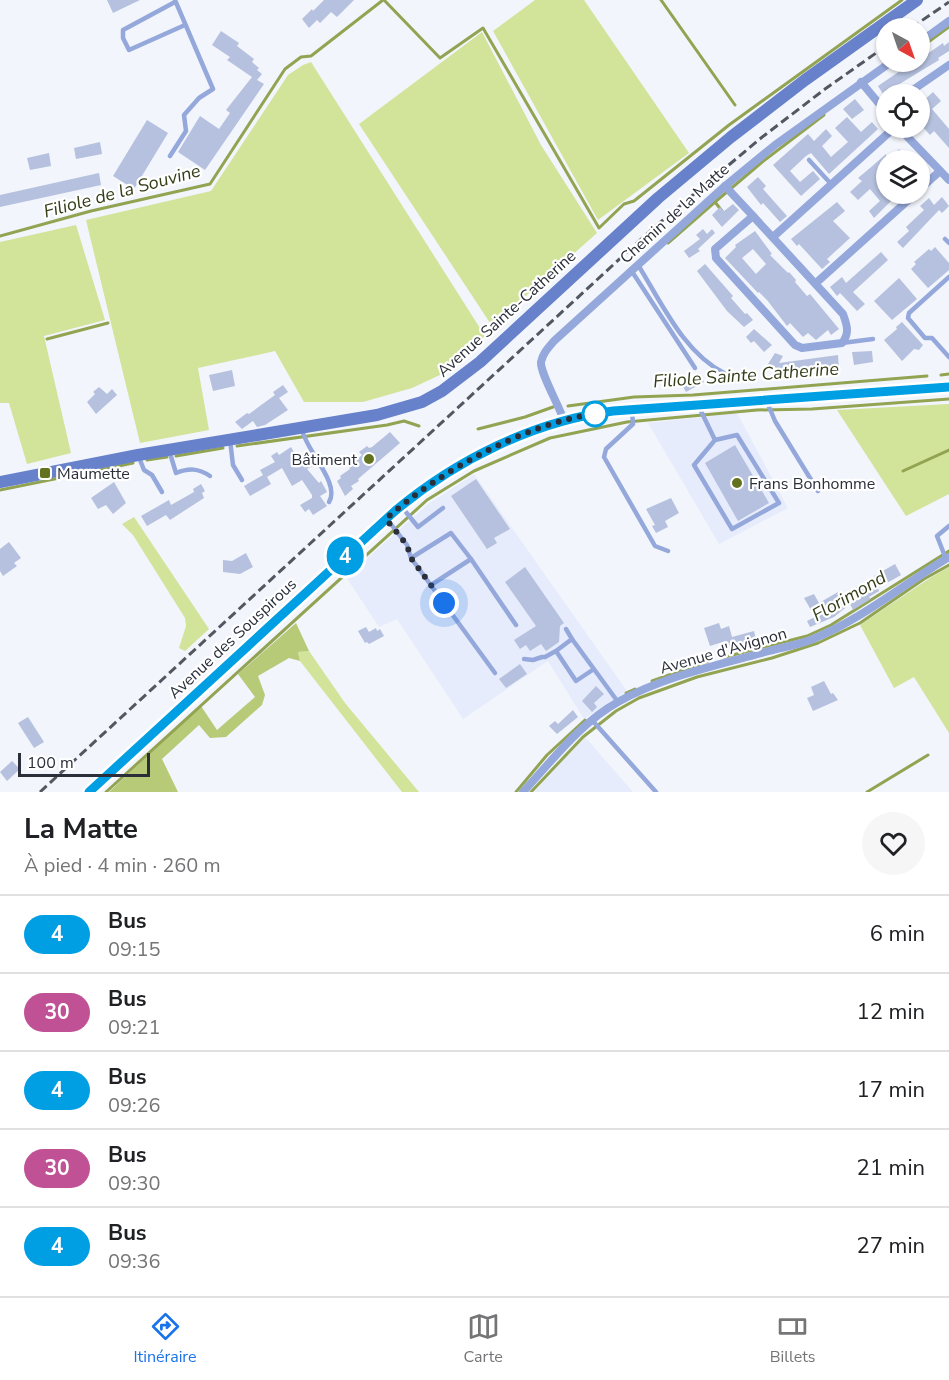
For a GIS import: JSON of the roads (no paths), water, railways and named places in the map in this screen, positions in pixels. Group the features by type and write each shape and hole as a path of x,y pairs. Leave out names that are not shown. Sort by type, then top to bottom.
{"main road":[{"name":"Avenue Sainte-Catherine","path":"0,482 230,440 302,433 422,402 442,391 480,362 658,198 731,137 805,80 917,0"},
{"name":"Avenue des Souspirous","path":"89,792 401,506 436,480 481,454 531,432 595,414 949,387"}],"street":[{"path":"930,35 949,21"},
{"path":"921,84 949,65"},
{"name":"Chemin de la Matte","path":"564,421 542,369 544,352 725,186 775,145 876,72"},
{"path":"861,82 876,100"},
{"path":"773,237 883,138"},
{"path":"909,138 949,180"},
{"path":"930,180 940,171"},
{"path":"725,186 816,283 843,314 848,326 847,337 842,343 802,348 795,345 716,258 715,249 753,216"},
{"path":"816,283 904,204"},
{"name":"Avenue d'Avignon","path":"523,792 562,748 592,720 618,702 660,684 717,665 810,640 856,617 948,558"}],"lane":[{"path":"170,156 186,130 184,115 199,99 213,89 175,1 123,30 123,38 129,50 185,25"},
{"path":"809,160 832,185"},
{"path":"635,268 695,368"},
{"path":"635,268 690,347 710,365 724,373"},
{"path":"949,277 909,314 908,318 925,338 932,338 949,357"},
{"path":"842,343 873,339"},
{"path":"766,400 775,421 818,491"},
{"path":"698,405 715,440"},
{"path":"631,410 633,424 606,449 604,456 655,546 669,551"},
{"path":"302,433 328,482 332,496 328,502"},
{"path":"737,435 779,503 732,529 694,465 715,440 737,435"},
{"path":"230,440 233,465 242,480"},
{"path":"169,450 176,473 185,469 200,469 210,476"},
{"path":"138,455 144,470 152,475 162,492"},
{"path":"401,506 418,526 443,508"},
{"path":"386,519 407,545 411,558 495,673"},
{"path":"948,558 938,537 949,526"},
{"path":"411,558 451,532 516,625"},
{"path":"431,585 471,559"},
{"path":"566,629 618,702"},
{"path":"524,659 533,660 545,657 572,639"},
{"path":"556,651 576,681 594,669"},
{"path":"592,720 656,792"}],"waterway":[{"name":"Filiole de la Souvine","path":"0,236 91,211 210,184 285,69 301,57 311,56 383,0"},
{"name":"Filiole de la Souvine","path":"384,0 440,58 483,28 599,228 624,204 634,201 729,125 902,0"},
{"path":"661,0 735,105"},
{"path":"930,41 949,27"},
{"path":"715,202 824,115"},
{"name":"Filiole de la Souvine","path":"668,243 715,202 722,211"},
{"path":"47,339 108,323"},
{"name":"Filiole Sainte Catherine","path":"941,375 949,374"},
{"name":"Filiole Sainte Catherine","path":"568,406 634,397 693,395 927,376"},
{"path":"106,792 427,500 474,471 550,438 627,422 757,410 812,409 949,399"},
{"name":"Filiole Sainte Catherine","path":"478,429 553,407"},
{"name":"Filiole Sainte Catherine","path":"237,446 404,421 419,426"},
{"name":"Filiole Sainte Catherine","path":"176,456 223,448"},
{"path":"903,471 949,450"},
{"name":"Filiole Sainte Catherine","path":"147,460 167,457"},
{"name":"Filiole Sainte Catherine","path":"86,473 133,463"},
{"name":"Filiole Sainte Catherine","path":"0,490 79,474"},
{"name":"Florimond","path":"721,658 807,636 831,625 949,551"},
{"path":"531,792 583,737 616,711 639,698 697,677 772,658 818,643 860,623 924,579 949,565"},
{"name":"Florimond","path":"652,681 709,661"},
{"name":"Florimond","path":"626,693 635,689"},
{"name":"Florimond","path":"516,792 547,755 585,720"},
{"path":"867,792 928,755"}],"railway":[{"path":"926,18 949,2"},
{"path":"40,792 650,231 761,138 876,53"}],"place":[{"name":"Bâtiment","path":"369,459"},
{"name":"Maumette","path":"45,473"},
{"name":"Frans Bonhomme","path":"737,483"}]}
